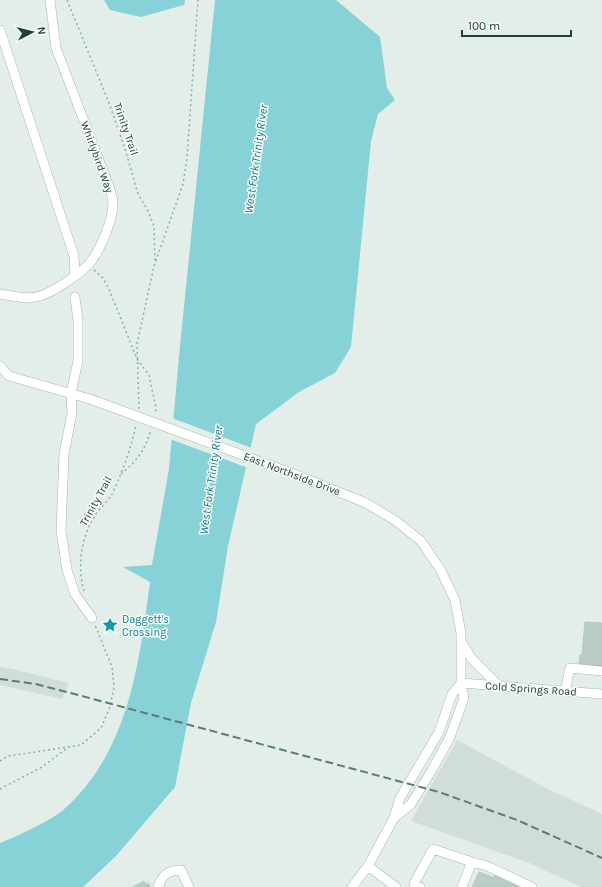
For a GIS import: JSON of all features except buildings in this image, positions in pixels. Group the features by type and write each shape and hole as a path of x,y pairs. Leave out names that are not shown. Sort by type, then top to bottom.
{"street":[{"name":"Whirlybird Way","path":"0,294 27,298 39,297 53,290 75,275 87,266 104,236 112,213 110,189 56,48 50,0"},
{"path":"0,30 74,256 75,275"},
{"path":"75,297 78,321 78,361 71,393 72,414 64,454 61,531 67,570 75,594 92,618"},
{"path":"0,366 9,376 0,379"},
{"name":"East Northside Drive","path":"9,376 71,393 294,474 366,503 396,521 421,541 440,569 455,600 462,642 461,684"},
{"path":"462,642 472,659 499,686"},
{"path":"565,691 570,668 602,671"},
{"path":"352,887 368,866 394,818 400,798 439,732 452,694 461,684"},
{"name":"Cold Springs Road","path":"461,684 602,694"},
{"path":"420,887 414,884 433,848 487,866 532,887"},
{"path":"462,887 472,862"},
{"path":"368,866 396,887"},
{"path":"158,887 161,878 171,870 180,870 189,887"}],"path":[{"name":"Trinity Trail","path":"67,0 109,103 125,149 138,194 148,211 154,226 154,266"},
{"name":"Trinity Trail","path":"138,416 137,344 154,266 183,184 187,158 198,0"},
{"path":"87,266 98,272 109,289 137,360 149,375 156,408 155,415"},
{"name":"Trinity Trail","path":"84,593 81,562 84,541 93,518 111,495 134,439 136,424"},
{"path":"119,475 134,463 143,451 148,442 151,429"},
{"path":"0,761 8,756 80,744 101,728 110,707 114,687 112,667 92,618"},
{"path":"0,789 42,768 70,746"}],"shaded area":[{"path":"0,667 69,683 62,699 0,685"},
{"path":"457,740 550,790 602,814 602,887 581,887 529,863 411,821"}],"water":[{"path":"104,0 185,0 184,5 141,17 110,10"},
{"name":"West Fork Trinity River","path":"215,0 336,0 380,37 387,88 395,100 378,114 371,141 351,347 335,373 299,392 256,424 228,546 216,622 191,703 175,787 116,856 83,887 0,887 0,843 15,837 56,815 85,788 102,762 116,735 127,706 135,675 150,582 123,567 152,565 169,469"}],"pier":[{"path":"172,418 252,448 248,468 170,439"}],"railway":[{"path":"0,679 36,684 439,792 517,820 602,858"}],"place":[{"name":"Daggett's Crossing","path":"110,625"}]}
